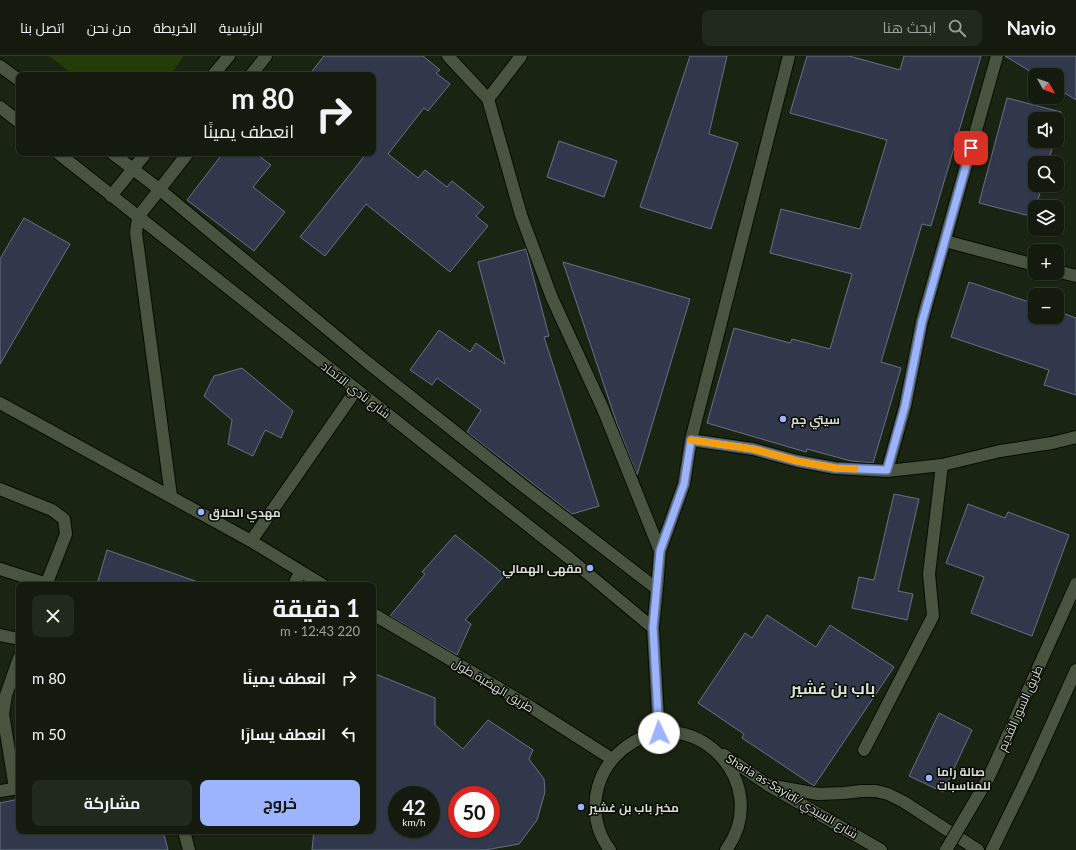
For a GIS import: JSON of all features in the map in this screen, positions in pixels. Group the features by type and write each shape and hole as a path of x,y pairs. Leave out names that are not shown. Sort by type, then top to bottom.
{"street":[{"path":"215,72 228,56"},
{"path":"253,72 266,56"},
{"path":"448,56 488,99 521,215 552,298 603,409 660,551"},
{"path":"488,99 521,56"},
{"path":"659,733 653,628 660,551 684,484 691,440 789,56"},
{"path":"887,470 905,406 922,322 997,56"},
{"path":"0,66 16,78"},
{"path":"0,106 16,119"},
{"name":"شارع نادي الاتحاد","path":"62,156 569,558 653,628"},
{"path":"116,156 159,189 367,362 526,488 657,588"},
{"path":"111,196 143,156"},
{"path":"171,496 136,233 138,217 186,156"},
{"path":"945,241 1028,263"},
{"path":"1064,273 1076,276"},
{"path":"251,541 356,390"},
{"path":"0,403 251,541 318,582"},
{"path":"691,440 753,449 797,461 835,468 887,470 942,465 1000,451 1052,443 1076,437"},
{"path":"864,750 934,616 929,574 942,465"},
{"path":"0,489 52,510 64,519 66,534 48,582"},
{"path":"0,569 41,582"},
{"path":"295,582 300,572"},
{"name":"طريق السور القديم","path":"946,850 989,777 1076,584"},
{"name":"طريق الهضبة طول","path":"376,616 529,706 612,759"},
{"path":"0,634 16,638"},
{"path":"16,667 6,695 3,714 16,783"},
{"path":"992,850 1076,670"},
{"path":"610,850 604,842 596,821 595,799 600,778 612,759 633,741 659,733 674,732 690,736 704,742 723,757 736,778 741,802 738,827 726,850"},
{"name":"Sharia as-Sayidi/شارع السيدي","path":"704,742 768,785 881,850"},
{"path":"768,785 818,794 844,793 861,790 876,791 888,794 904,802 978,850"},
{"path":"0,791 16,788"},
{"path":"185,834 189,850"}],"green space":[{"path":"49,56 184,56 172,72 70,72"}],"building":[{"path":"324,56 423,56 440,70 436,73 450,84 428,111 424,108 388,154 418,178 425,170 447,187 452,181 484,207 476,216 488,226 450,272 366,204 325,256 300,237 365,156 376,156 376,72 311,72"},
{"path":"690,56 727,56 709,134 738,143 711,229 640,207"},
{"path":"807,56 849,56 900,70 904,56 981,56 931,226 922,224 881,362 901,368 873,463 851,461 807,449 806,452 707,423 734,328 790,343 792,339 830,349 852,274 770,253 781,209 860,229 887,140 790,113"},
{"path":"1005,56 1076,56 1076,100 1064,92 1064,68 1028,68 1028,70"},
{"path":"1007,98 1061,112 1028,112 1028,148 1052,148 1050,156 1028,156 1028,192 1040,192 1038,200 1028,200 1028,215 979,203"},
{"path":"559,141 617,161 604,197 547,177"},
{"path":"221,156 259,156 271,165 253,187 285,212 254,251 187,200"},
{"path":"24,218 70,244 0,364 0,259"},
{"path":"526,249 549,336 544,337 599,506 572,514 467,432 481,410 437,378 432,385 410,370 439,330 470,352 476,343 505,364 478,262"},
{"path":"563,262 690,299 637,475 617,424"},
{"path":"969,282 1028,302 1028,324 1064,324 1064,314 1076,318 1076,395 1044,385 1049,370 951,337"},
{"path":"242,368 293,411 281,438 265,430 253,456 228,444 232,420 204,396 214,376"},
{"path":"894,494 919,499 898,591 913,594 907,620 852,608 859,577 874,580"},
{"path":"968,504 1005,518 1008,512 1069,535 1032,636 971,613 984,577 946,563"},
{"path":"455,535 505,575 465,620 471,624 457,655 390,616 425,574 422,572"},
{"path":"107,550 198,582 101,582 98,581"},
{"path":"767,615 816,647 830,625 894,667 814,786 742,738 744,734 698,703 745,633 752,638"},
{"path":"376,674 435,698 435,725 463,749 488,720 533,750 529,759 544,779 545,792 537,820 519,844 485,850 312,850 314,834 376,834"},
{"path":"939,713 972,730 943,792 909,776"},
{"path":"16,800 16,834 164,834 168,850 0,850 0,803"}],"slow traffic":[{"path":"691,440 753,449 797,461 835,468 855,469"}],"place":[{"name":"سيتي جِم","path":"783,419"},
{"name":"مهدي الحلاق","path":"201,512"},
{"name":"مقهى الهمالي","path":"590,568"},
{"name":"صالة راما للمناسبات","path":"929,778"},
{"name":"مخبز باب بن غشير","path":"581,807"}],"district":[{"name":"باب بن غشير","path":"833,687"}],"route":[{"path":"659,733 653,628 660,551 684,484 691,440 753,449 797,461 835,468 887,470 905,406 922,322 971,148"}]}
